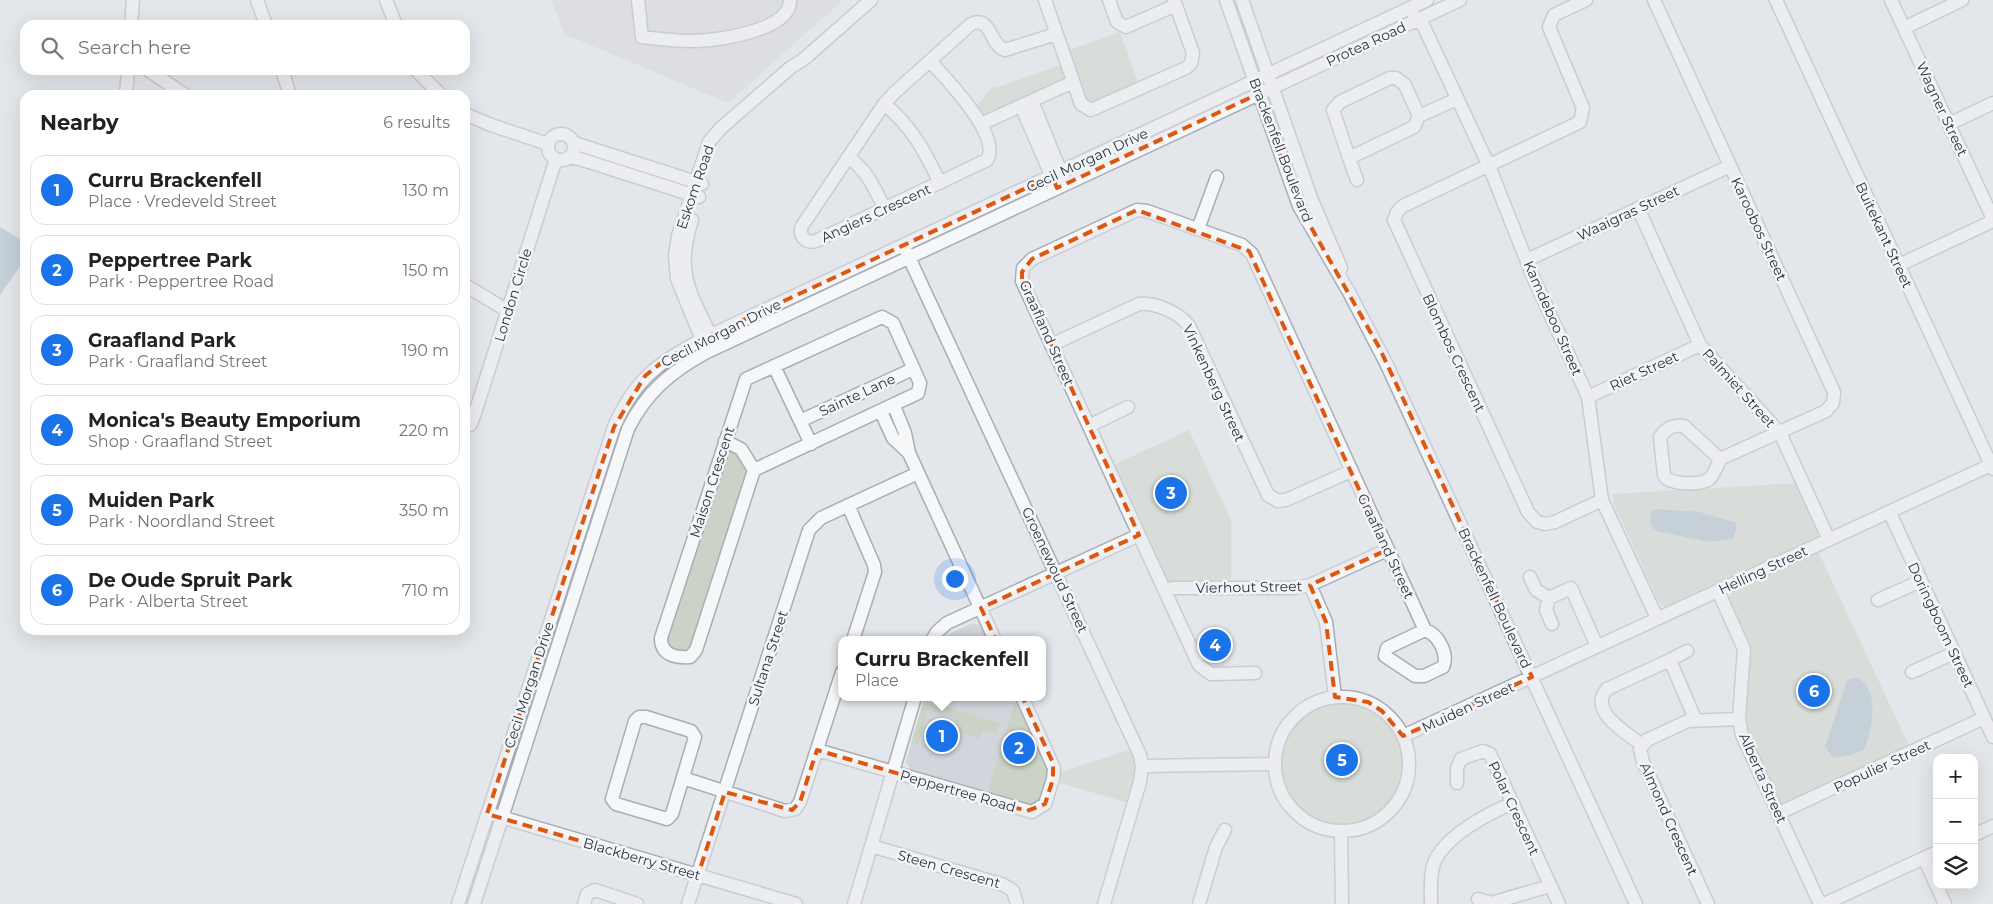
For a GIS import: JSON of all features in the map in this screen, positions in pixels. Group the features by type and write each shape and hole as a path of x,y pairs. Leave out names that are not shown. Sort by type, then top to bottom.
{"street":[{"path":"131,20 133,0"},
{"path":"256,0 264,20"},
{"path":"386,0 394,20"},
{"path":"638,0 642,37 692,41 755,31 784,15 790,0"},
{"name":"Eskom Road","path":"712,350 690,292 684,270 686,240 699,182 721,139 792,74 804,59 871,0"},
{"path":"1045,0 1082,106 1094,110 1189,66 1193,59 1193,53 1175,2 1126,27 1117,22 1109,0"},
{"name":"Brackenfell Boulevard","path":"1226,0 1299,206 1350,294 1386,363 1636,904"},
{"name":"Brackenfell Boulevard","path":"1242,0 1311,198 1350,294"},
{"name":"Protea Road","path":"1270,81 1422,21 1460,0"},
{"path":"1489,166 1576,126 1581,120 1584,112 1582,104 1549,27 1554,15 1586,0"},
{"name":"Karoobos Street","path":"1654,0 1834,392 1834,400 1829,409 1720,459"},
{"name":"Buitekant Street","path":"1776,0 1992,466"},
{"name":"Wagner Street","path":"1891,0 1993,220"},
{"path":"1904,28 1962,0"},
{"name":"Protea Road","path":"1270,81 1419,4"},
{"name":"Kamdeboo Street","path":"1419,4 1422,21 1489,166 1527,260 1588,397 1602,500 1657,618"},
{"name":"Angiers Crescent","path":"930,61 971,108 981,124 990,147 988,160 813,242 807,241 802,236 802,226 884,104 930,61 970,24 976,22 986,25 997,47 1004,50 1056,34"},
{"path":"126,90 128,75"},
{"path":"155,75 178,90"},
{"path":"284,75 288,90"},
{"path":"421,75 436,90"},
{"path":"1357,180 1333,113 1337,104 1390,78 1396,78 1405,85 1419,116"},
{"path":"1256,88 1270,81"},
{"path":"981,124 1073,82"},
{"name":"Cecil Morgan Drive","path":"458,904 619,414 635,387 655,366 706,337 1056,174 1256,88"},
{"name":"Cecil Morgan Drive","path":"474,904 628,429 640,406 657,386 673,372 712,350 1062,186 1256,88"},
{"path":"1349,158 1414,127 1419,116 1457,99"},
{"path":"1026,103 1062,186"},
{"path":"1949,124 1993,103"},
{"path":"884,104 893,111 920,142 940,183"},
{"path":"470,116 490,125 548,144"},
{"path":"695,196 580,159 550,155 548,144 553,136 565,134 574,143 699,182"},
{"path":"563,158 573,152 574,143"},
{"path":"848,157 859,164 870,178 885,209"},
{"name":"London Circle","path":"470,423 563,158"},
{"name":"Blombos Crescent","path":"1489,166 1403,206 1395,216 1395,224 1528,512 1537,522 1550,523 1602,500"},
{"name":"Waaigras Street","path":"1527,260 1730,166"},
{"path":"1198,229 1217,177"},
{"name":"Palmiet Street","path":"1638,208 1700,345 1780,433 1829,540"},
{"name":"Graafland Street","path":"1255,673 1214,674 1205,672 1199,665 1022,281 1022,272 1028,261 1137,210 1147,211 1242,245 1252,254 1387,550 1423,624 1436,637 1445,657 1443,667 1424,676 1415,676 1384,656 1386,648 1423,624"},
{"path":"1899,266 1993,220"},
{"name":"Groenewoud Street","path":"903,246 1126,723 1142,766"},
{"path":"470,288 508,311"},
{"name":"Vinkenberg Street","path":"1051,345 1139,304 1150,305 1176,314 1184,319 1189,326 1268,495 1278,501 1286,500 1351,471"},
{"name":"Maison Crescent","path":"882,317 893,323 913,369 920,383 918,393 894,406 754,470 696,650 690,657 681,658 666,653 661,646 662,638 746,379 882,317"},
{"name":"Riet Street","path":"1588,397 1700,345"},
{"path":"774,366 811,444"},
{"name":"Sainte Lane","path":"800,421 913,369"},
{"path":"894,406 905,433 909,453 994,636"},
{"path":"1089,426 1128,407"},
{"path":"881,412 893,438 909,453"},
{"path":"1675,426 1684,426 1720,459 1712,476 1707,480 1669,482 1664,474 1660,437 1667,430 1675,426"},
{"path":"725,441 741,449 754,470"},
{"name":"Helling Street","path":"1532,677 1657,618 1992,466"},
{"name":"Sultana Street","path":"688,904 810,530 818,520 918,473"},
{"path":"848,505 874,565 875,572 854,636"},
{"name":"Doringboom Street","path":"1890,513 1993,737"},
{"path":"934,636 947,623 1139,534"},
{"name":"Vierhout Street","path":"1165,591 1172,588 1294,588 1310,585 1387,550"},
{"path":"1530,577 1536,590 1548,598"},
{"path":"1878,600 1921,581"},
{"path":"1310,585 1326,622 1335,698"},
{"path":"1548,598 1571,588 1597,646"},
{"name":"Alberta Street","path":"1718,591 1744,649 1739,719 1743,739 1820,904"},
{"path":"1548,598 1546,610 1552,624"},
{"path":"1642,745 1609,720 1601,702 1602,696 1609,688 1687,651"},
{"path":"1912,672 1954,653"},
{"path":"1670,660 1695,719"},
{"name":"Muiden Street","path":"1403,736 1532,677"},
{"path":"684,778 785,811 792,810 800,802 838,684"},
{"path":"1335,698 1352,698 1368,702 1394,722 1403,736 1408,754 1409,772 1401,795 1390,810 1376,822 1365,827 1341,831 1316,825 1294,811 1284,797 1277,781 1275,764 1278,744 1287,725 1308,706 1335,698"},
{"path":"854,904 914,701"},
{"name":"Peppertree Road","path":"817,750 1027,812 1041,808 1048,799 1054,768 1024,701"},
{"path":"644,716 691,731 696,741 684,778 671,816 667,819 614,802 612,794 638,718 644,716"},
{"name":"Populier Street","path":"1779,813 1984,718"},
{"name":"Almond Crescent","path":"1708,904 1640,755 1642,745 1647,740 1695,719 1739,719"},
{"name":"Polar Crescent","path":"1457,783 1457,768 1461,758 1486,752 1490,754 1559,904"},
{"path":"1104,904 1140,782 1142,766 1275,764"},
{"path":"1431,904 1432,883 1437,855 1464,830 1484,816 1513,803"},
{"name":"Blackberry Street","path":"487,814 796,904"},
{"path":"1978,833 1993,826"},
{"path":"1199,904 1216,846 1225,830"},
{"path":"1341,831 1342,904"},
{"name":"Steen Crescent","path":"871,846 1004,885 1013,891 1017,904"},
{"path":"1824,904 1933,854"},
{"path":"1924,858 1945,904"},
{"path":"1478,899 1491,903 1550,886"},
{"path":"584,904 587,894 592,890 637,904"}],"highlighted area":[{"path":"1258,94 1299,206 1380,349 1532,677 1403,736 1382,711 1368,702 1335,697 1326,622 1310,585 1387,550 1249,251 1137,210 1032,259 1022,272 1022,281 1139,535 981,608 1053,763 1053,779 1045,804 1027,811 817,750 800,802 792,810 725,792 698,875 487,814 614,427 645,376 667,358 711,335 1052,176 1057,188"}],"shaded area":[{"path":"552,0 843,0 728,103 564,34"},
{"path":"973,623 981,626 985,636 946,636"},
{"path":"924,701 1015,701 988,792 910,769 906,762"}],"green space":[{"path":"1120,32 1139,86 1088,106 1066,51"},
{"path":"1063,64 1066,76 1063,80 984,116 975,108 993,86 995,88"},
{"path":"1189,430 1231,520 1231,584 1167,582 1111,466"},
{"path":"730,449 739,452 749,469 690,652 669,650 665,639 725,454"},
{"path":"1799,483 1821,531 1817,538 1665,608 1658,601 1614,504 1612,494"},
{"path":"1818,551 1910,748 1784,805 1779,802 1744,725 1749,657 1728,599 1733,590"},
{"path":"924,701 1000,723 996,734 982,730 980,739 953,731 957,718 928,710 918,745 911,743"},
{"path":"1015,701 1047,768 1048,774 1041,800 1031,805 987,793"},
{"path":"1342,703 1366,707 1385,721 1399,740 1403,764 1399,788 1385,807 1366,821 1342,825 1318,821 1299,807 1285,788 1281,764 1285,740 1299,721 1318,707"},
{"path":"1132,749 1136,774 1128,803 1057,782 1058,773"}],"water":[{"path":"0,227 20,239 20,266 0,295"},
{"path":"1657,509 1699,512 1735,522 1737,526 1733,539 1709,542 1657,531 1651,525 1650,518 1651,512"},
{"path":"1857,677 1865,683 1872,700 1870,731 1864,750 1833,758 1825,747 1847,680"}],"place":[{"name":"Graafland Park","path":"1171,493"},
{"name":"Monica's Beauty Emporium","path":"1215,645"},
{"name":"De Oude Spruit Park","path":"1814,691"},
{"name":"Curru Brackenfell","path":"942,736"},
{"name":"Peppertree Park","path":"1019,748"},
{"name":"Muiden Park","path":"1342,760"}]}
